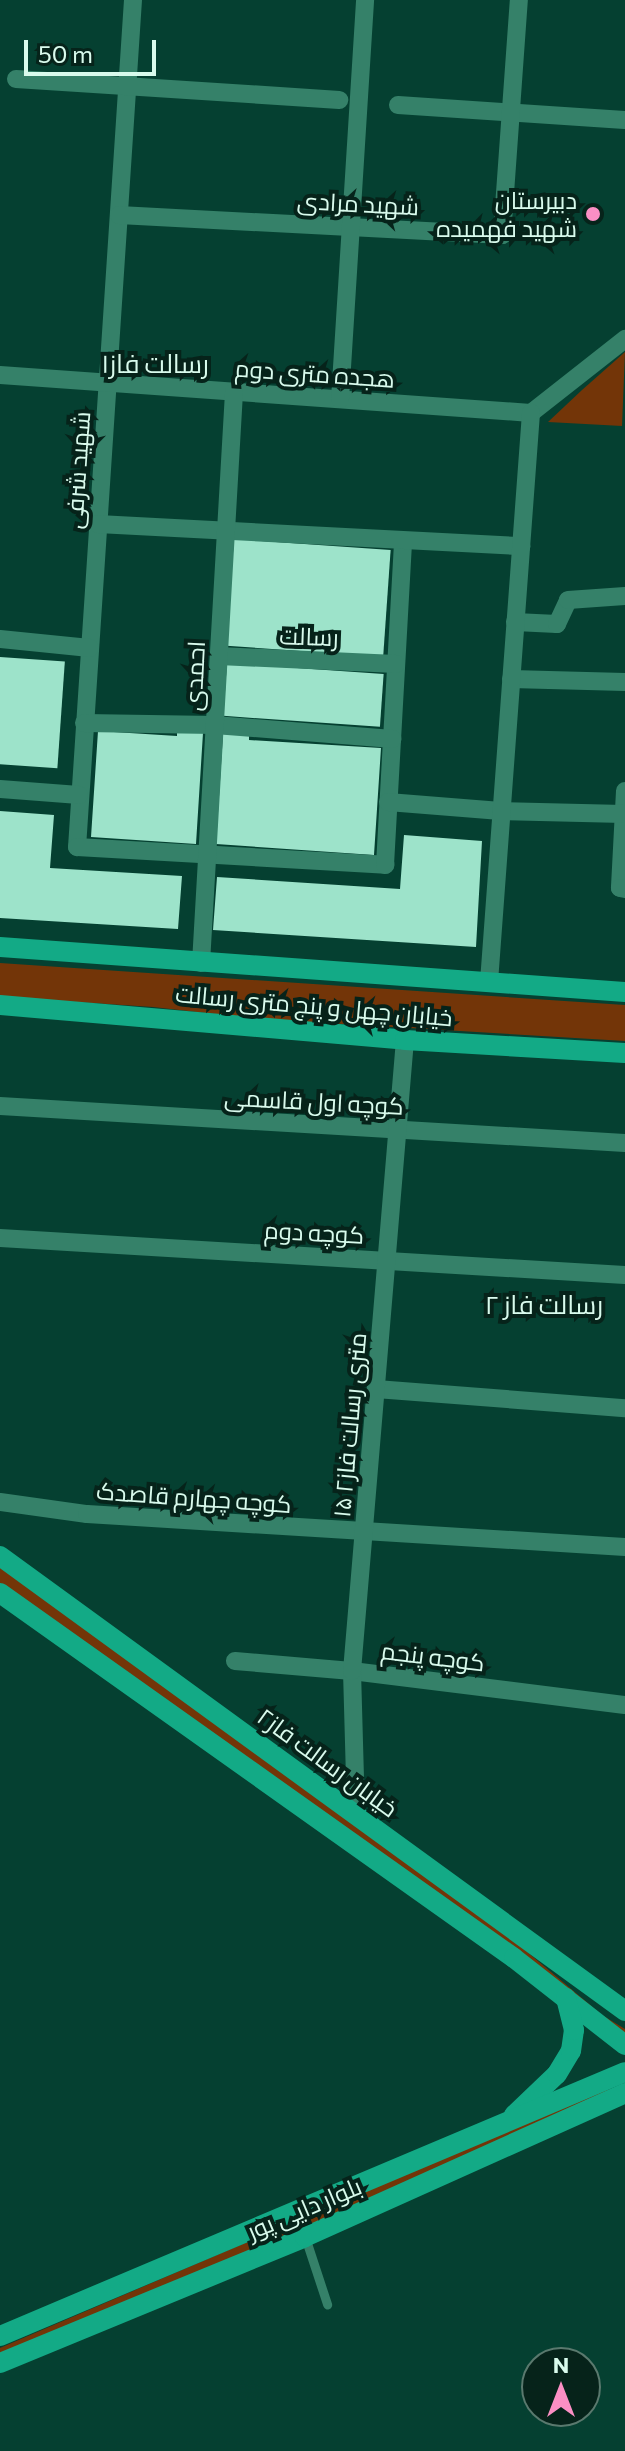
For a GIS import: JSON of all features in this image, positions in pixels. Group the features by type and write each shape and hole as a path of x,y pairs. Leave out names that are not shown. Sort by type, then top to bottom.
{"main road":[{"name":"خیابان چهل و پنج متری رسالت","path":"0,947 625,992"},
{"name":"خیابان چهل و پنج متری رسالت","path":"0,1005 405,1040 625,1053"},
{"name":"خیابان رسالت فاز۲","path":"0,1556 625,2011"},
{"path":"3,1595 24,1573"},
{"name":"خیابان رسالت فاز۲","path":"3,1595 323,1820 566,1998 625,2045"},
{"path":"503,2125 557,2074 571,2051 574,2030 566,1998"},
{"name":"بلوار دایی پور","path":"0,2336 625,2072"},
{"name":"بلوار دایی پور","path":"0,2363 305,2237 625,2093"}],"street":[{"name":"شهید شرفی","path":"133,0 77,847 207,855"},
{"path":"340,399 365,0"},
{"name":"شهید مرادی","path":"119,215 502,235 519,0"},
{"path":"16,79 339,100"},
{"path":"398,105 625,120"},
{"path":"489,982 531,413 625,339"},
{"name":"هجده متری دوم","path":"0,375 531,413"},
{"name":"احمدی","path":"201,963 234,392"},
{"path":"98,524 521,546"},
{"path":"207,855 385,865 403,540"},
{"path":"515,622 557,624 568,600 625,596"},
{"path":"0,639 90,648"},
{"name":"رسالت","path":"219,656 396,664"},
{"path":"511,679 625,682"},
{"path":"84,723 215,725 392,739"},
{"path":"0,789 79,795"},
{"path":"622,888 625,791"},
{"path":"388,802 501,811 624,814"},
{"name":"۱۵ متری رسالت فاز۲","path":"356,1814 352,1671 405,1040"},
{"name":"کوچه اول قاسمی","path":"0,1106 625,1143"},
{"name":"کوچه دوم","path":"0,1238 625,1275"},
{"path":"376,1389 625,1408"},
{"name":"کوچه چهارم قاصدک","path":"0,1502 87,1514 625,1547"},
{"name":"کوچه پنجم","path":"235,1661 352,1671 625,1705"}],"lane":[{"path":"305,2237 327,2304"}],"shaded area":[{"path":"625,352 622,426 548,422 582,390"},
{"path":"0,963 625,1005 625,1041 259,1019 153,1007 0,997"},
{"path":"0,1565 500,1929 602,2015 625,2029 625,2036 0,1586"},
{"path":"606,2088 610,2095 0,2362 0,2348"}],"building":[{"path":"234,539 391,550 383,657 227,646"},
{"path":"0,657 65,662 57,768 0,764"},
{"path":"227,663 384,674 380,727 223,716"},
{"path":"98,731 177,736 177,732 203,733 196,844 91,837"},
{"path":"223,734 249,735 249,740 381,748 374,855 216,844"},
{"path":"0,811 54,815 50,868 182,876 178,929 0,918"},
{"path":"404,835 482,841 476,947 213,930 217,877 400,889"}],"place":[{"name":"دبیرستان شهید فهمیده","path":"593,214"}],"district":[{"name":"رسالت فاز۱","path":"155,363"},
{"name":"رسالت فاز ۲","path":"544,1304"}]}
